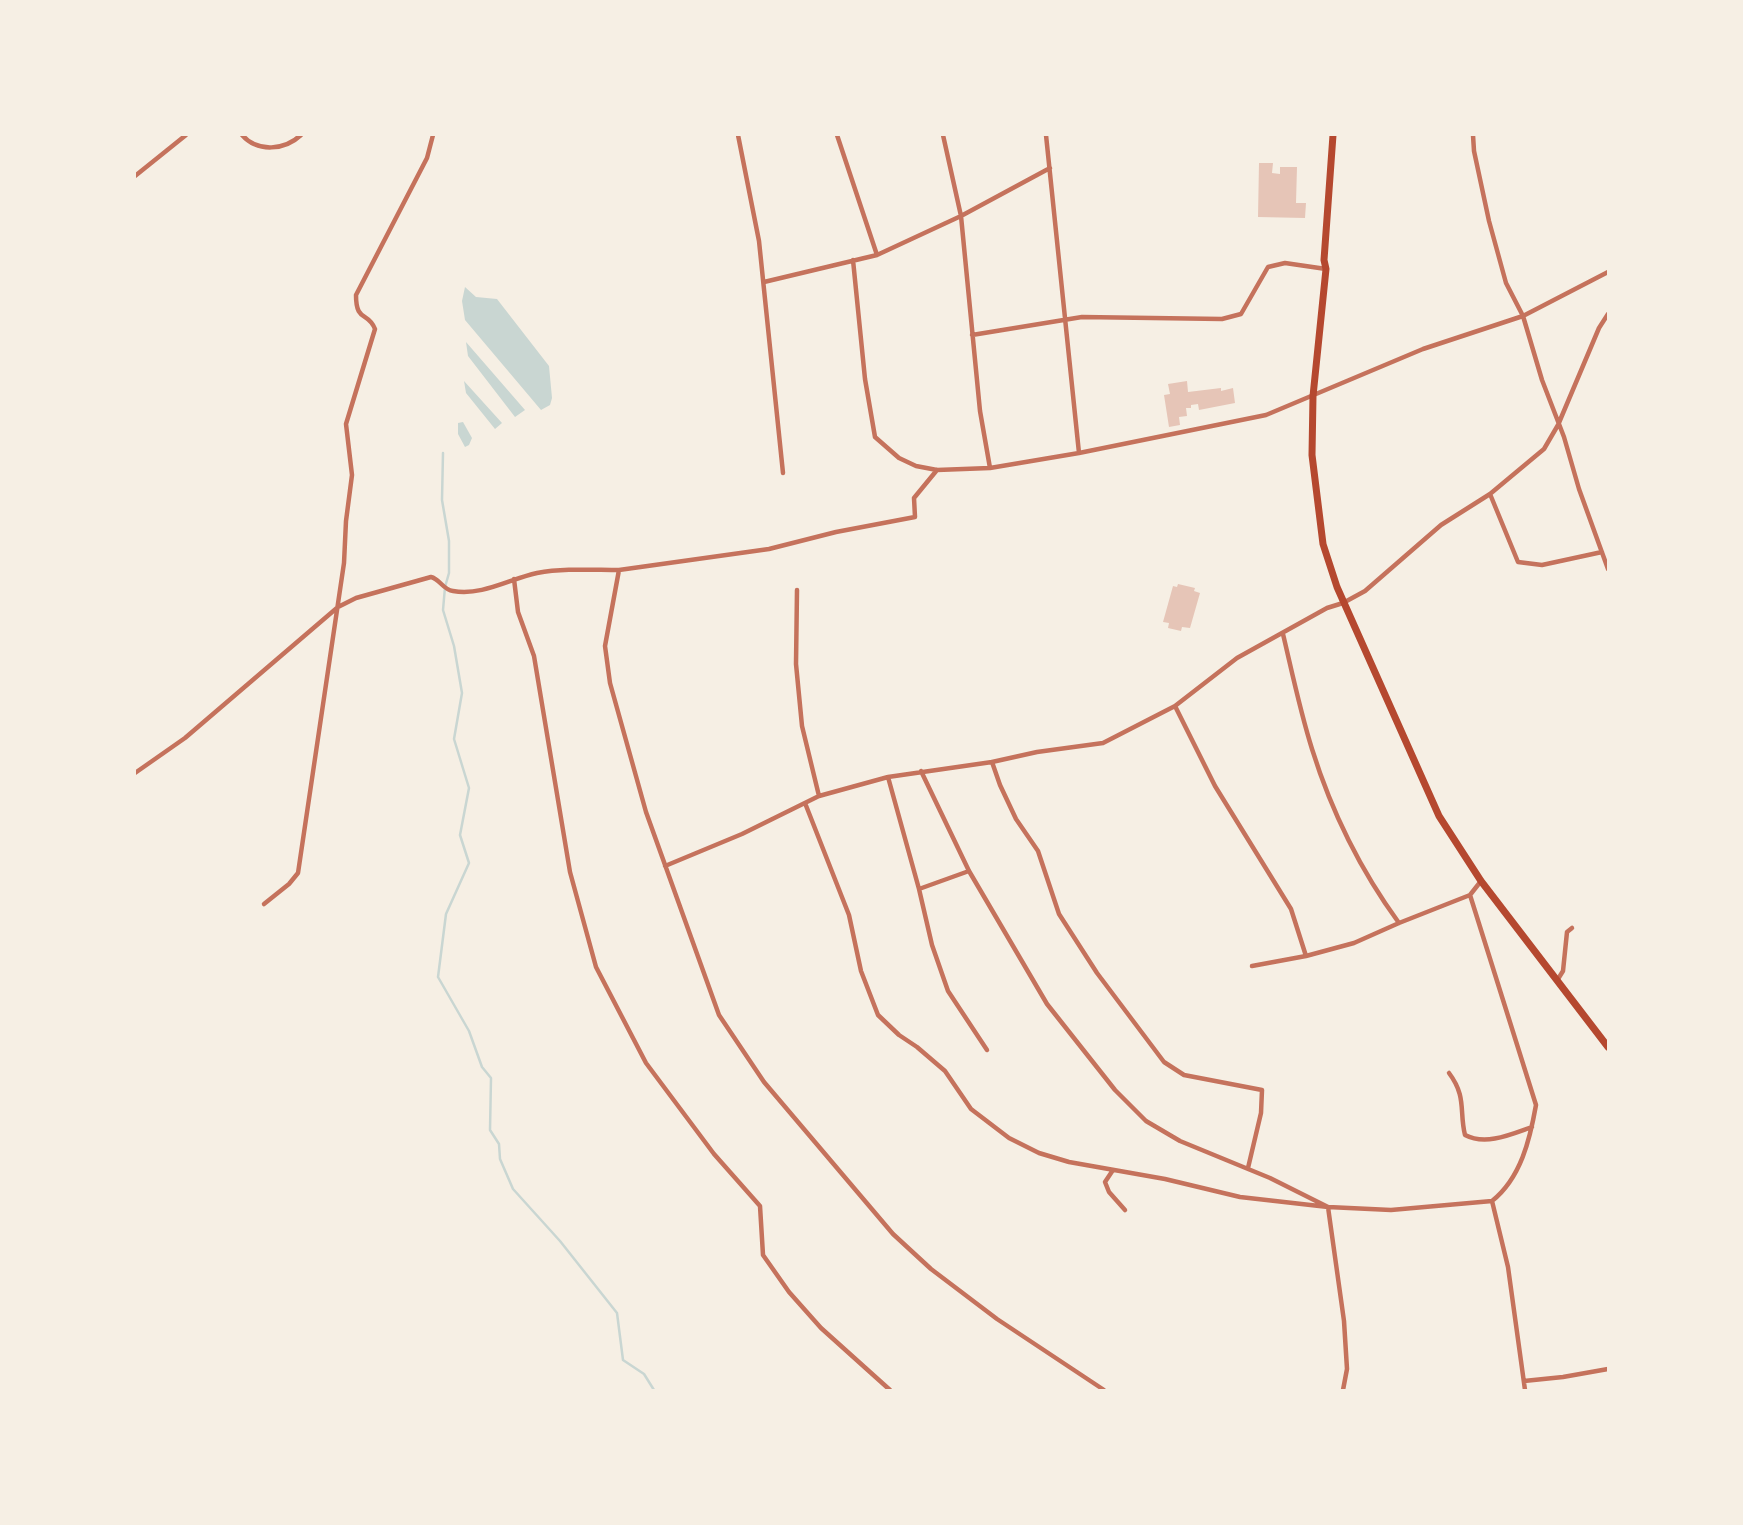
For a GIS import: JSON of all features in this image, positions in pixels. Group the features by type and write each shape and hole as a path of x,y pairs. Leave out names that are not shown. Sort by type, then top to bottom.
{"main road":[{"path":"1333,135 1324,260 1326,269 1313,396 1312,455 1323,544 1343,603 1439,816 1481,881 1608,1047"}],"street":[{"path":"135,176 186,135"},
{"path":"242,135 247,141 277,148 290,145 301,135"},
{"path":"264,904 298,873 338,607 352,475 346,424 375,329 373,323 359,314 356,295 427,158 433,135"},
{"path":"738,135 751,192 764,282 783,473"},
{"path":"837,135 877,255"},
{"path":"943,135 961,216 984,443 990,468"},
{"path":"1046,135 1079,453"},
{"path":"1473,135 1489,221 1506,283 1523,316 1608,569"},
{"path":"764,282 877,255 961,216 1050,168"},
{"path":"853,260 863,367 875,437 899,458 916,466 937,470 990,468 1266,415 1423,349 1523,316 1608,272"},
{"path":"972,335 1082,317 1222,319 1241,314 1268,267 1285,263 1326,269"},
{"path":"665,866 742,834 819,796 888,777 1103,743 1175,706 1237,658 1327,608 1365,592 1441,525 1490,494 1544,449 1558,425 1599,327 1608,314"},
{"path":"135,773 185,738 338,607 356,598 431,578 450,591 471,592 501,586 514,579 572,569 619,570 769,549 836,532 915,517 914,498 937,470"},
{"path":"1490,494 1518,562 1542,565 1602,552"},
{"path":"619,570 605,646 610,683 643,801 719,1015 764,1082 893,1234 931,1269 997,1319 1104,1390"},
{"path":"514,579 517,612 534,656 570,872 596,967 646,1063 714,1154 760,1206 763,1255 769,1264 789,1292 821,1328 890,1390"},
{"path":"797,590 796,664 801,713 819,796"},
{"path":"1283,633 1312,750 1340,822 1352,848 1399,923"},
{"path":"1175,706 1215,786 1290,909 1306,956"},
{"path":"992,762 1016,819 1038,851 1059,914 1097,973 1164,1062 1184,1075 1262,1090 1261,1113 1248,1168"},
{"path":"921,771 969,871 1047,1004 1115,1090 1146,1121 1180,1141 1248,1168 1328,1207"},
{"path":"888,777 932,945 948,991 987,1050"},
{"path":"805,803 849,915 862,971 878,1015 945,1072 971,1109 1009,1138 1039,1153 1069,1163 1240,1197 1328,1207 1391,1210 1492,1201 1503,1192 1518,1167 1532,1127 1536,1105 1470,895"},
{"path":"919,889 969,871"},
{"path":"1252,966 1306,956 1354,943 1470,895 1481,881"},
{"path":"1558,979 1563,971 1567,932 1572,928"},
{"path":"1449,1073 1463,1102 1465,1135 1477,1140 1492,1139 1532,1127"},
{"path":"1114,1170 1105,1182 1109,1192 1125,1210"},
{"path":"1492,1201 1508,1267 1525,1390"},
{"path":"1328,1207 1344,1321 1347,1369 1343,1390"},
{"path":"1524,1381 1608,1369"}],"shaded area":[{"path":"465,287 476,297 497,299 549,366 552,398 550,405 541,410 465,320 462,301"},
{"path":"466,342 525,410 515,417 468,356"},
{"path":"464,381 502,423 495,429 466,393"},
{"path":"463,422 472,438 465,447 458,434 458,423"}],"building":[{"path":"1259,163 1273,163 1272,173 1280,174 1280,167 1297,167 1296,203 1306,203 1305,218 1258,217"},
{"path":"1187,381 1188,392 1233,388 1235,403 1199,410 1198,404 1191,405 1191,408 1186,408 1187,416 1179,417 1180,425 1169,427 1164,395 1170,394 1168,384"},
{"path":"1178,584 1195,588 1194,591 1200,593 1190,628 1182,627 1181,631 1168,628 1169,623 1163,622 1173,586 1177,587"}],"waterway":[{"path":"443,453 442,500 449,541 449,573 443,610 454,646 462,693 454,739 469,788 460,835 469,863 446,914 438,977 469,1031 482,1067 491,1078 490,1130 499,1144 500,1159 513,1189 560,1241 617,1313 623,1360 644,1374 654,1390"}]}
